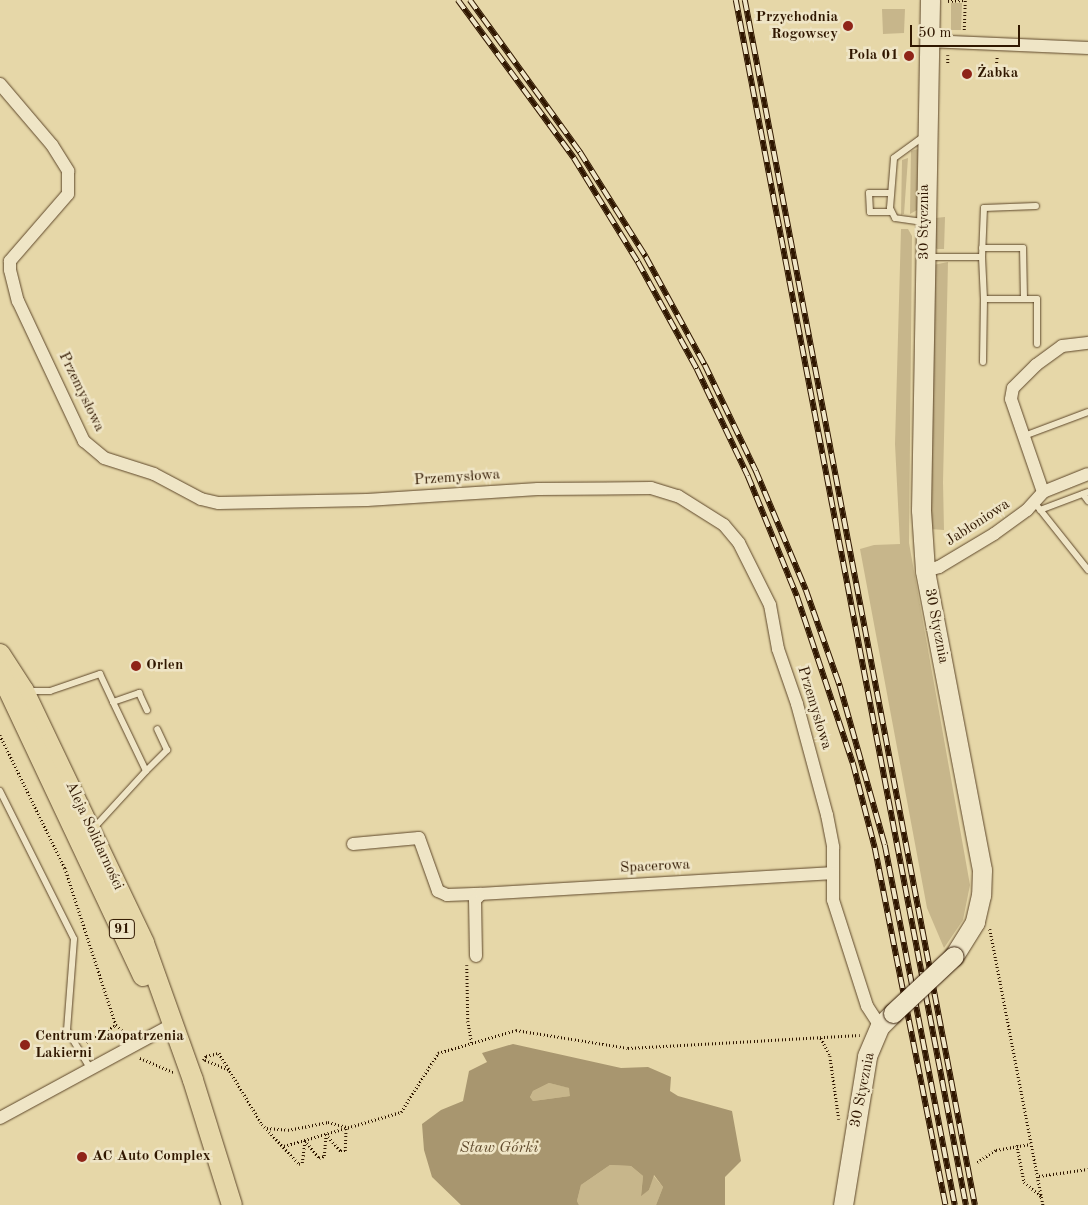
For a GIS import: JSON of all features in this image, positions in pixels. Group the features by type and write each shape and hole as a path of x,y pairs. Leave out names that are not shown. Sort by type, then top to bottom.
{"main road":[{"name":"Aleja Solidarności","path":"0,654 24,691 92,830 144,943 164,991 172,1025 194,1080 232,1205"},
{"name":"Aleja Solidarności","path":"1,686 153,997 172,1025"}],"street":[{"name":"30 Stycznia","path":"843,1205 867,1056 886,1020 954,956 975,922 981,895 982,870 925,571 920,482 925,257 925,136 930,0"},
{"path":"928,41 1088,48"},
{"name":"Przemysłowa","path":"0,84 52,145 68,171 68,194 10,261 10,270 18,301 84,441 104,458 154,474 201,499 219,503 367,500 600,488 651,488 678,496 724,525 739,543 770,605 778,649 797,704 826,815 833,848 833,900 866,1006 886,1020"},
{"path":"1039,501 1024,436 1011,399 1014,388 1036,365 1062,346 1088,343"},
{"name":"Jabłoniowa","path":"925,571 939,567 994,534 1039,501 1088,474"},
{"name":"Spacerowa","path":"353,844 419,838 438,891 447,895 832,873"},
{"path":"471,959 475,900 481,894"},
{"path":"0,1118 172,1025"}],"lane":[{"path":"891,212 894,158 925,136"},
{"path":"891,193 869,193 870,212 891,212 900,220 925,223"},
{"path":"983,362 984,299 982,248 984,208 1036,206"},
{"path":"982,248 1023,248 1024,299"},
{"path":"925,257 982,257"},
{"path":"984,299 1037,299 1037,344"},
{"path":"1024,436 1088,412"},
{"path":"1088,501 1085,493 1039,501 1088,570"},
{"path":"24,691 50,690 100,674 146,771"},
{"path":"113,702 139,693 147,710"},
{"path":"92,830 168,750 157,730"},
{"path":"0,791 74,939 67,1030 90,1068"}],"path":[{"path":"948,0 965,0 963,34"},
{"path":"0,735 65,868 116,1025 133,1045 141,1059 167,1072 174,1072"},
{"path":"975,922 990,929 1030,1144 1039,1176 1044,1205"},
{"path":"471,959 468,1021 472,1043"},
{"path":"78,1046 116,1025"},
{"path":"284,1146 401,1112 438,1054 516,1030 628,1048 856,1035"},
{"path":"821,1038 830,1056 839,1122"},
{"path":"231,1070 204,1060 206,1056 219,1053 231,1070 266,1128 302,1163 305,1140"},
{"path":"266,1128 288,1130 328,1122 347,1128"},
{"path":"326,1134 341,1151 345,1151 347,1128"},
{"path":"305,1140 320,1158 324,1156 326,1134"},
{"path":"977,1162 996,1150 1030,1144"},
{"path":"1018,1145 1024,1182 1042,1197"},
{"path":"1039,1176 1088,1169"}],"shaded area":[{"path":"951,3 962,3 961,30 951,30"},
{"path":"882,9 905,9 904,33 883,34"},
{"path":"918,149 917,210 910,214 911,151"},
{"path":"908,158 904,214 901,215 902,160"},
{"path":"945,217 944,249 937,249 934,246 935,218"},
{"path":"901,229 908,229 912,236 909,543 970,885 963,920 944,948 927,908 860,549 874,545 900,544 895,444"},
{"path":"948,262 943,482 944,530 930,529 933,265"},
{"path":"549,1083 570,1088 570,1096 533,1101 530,1097 533,1091"},
{"path":"610,1165 631,1166 643,1176 641,1195 649,1190 653,1175 663,1187 656,1205 579,1205 577,1201 581,1185"}],"water":[{"name":"Staw Górki","path":"513,1044 621,1068 648,1067 671,1077 670,1091 678,1096 732,1111 741,1161 725,1177 725,1205 656,1205 663,1187 654,1175 649,1190 641,1196 643,1176 631,1166 610,1165 581,1185 577,1201 579,1205 461,1205 432,1177 424,1150 422,1124 441,1110 463,1101 469,1071 487,1062 482,1053","holes":["549,1083 569,1088 570,1096 533,1101 530,1097 533,1091"]}],"railway":[{"path":"458,0 574,158 638,262 697,369 748,476 797,596 853,763 875,848 946,1205"},
{"path":"470,0 580,152 646,257 705,365 756,471 806,590 840,686 885,845 955,1205"},
{"path":"736,0 966,1205"},
{"path":"745,0 975,1205"}],"place":[{"name":"Przychodnia Rogowscy","path":"848,26"},
{"name":"Pola 01","path":"909,56"},
{"name":"Żabka","path":"967,74"},
{"name":"Orlen","path":"136,666"},
{"name":"Centrum Zaopatrzenia Lakierni","path":"25,1045"},
{"name":"AC Auto Complex","path":"82,1157"}]}
